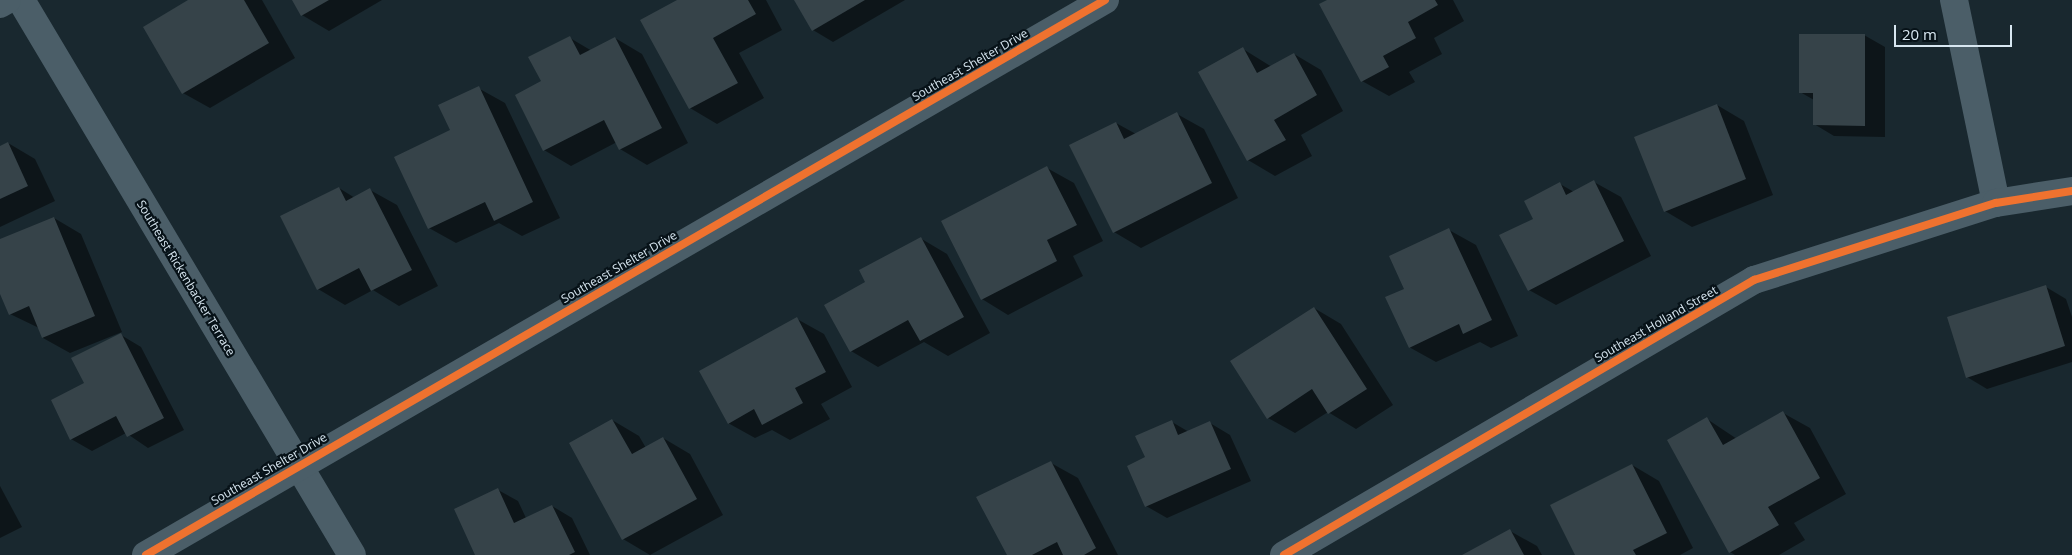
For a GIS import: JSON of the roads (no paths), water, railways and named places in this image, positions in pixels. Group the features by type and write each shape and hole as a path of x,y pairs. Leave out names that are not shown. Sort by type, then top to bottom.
{"street":[{"path":"0,4 7,0"},
{"name":"Southeast Rickenbacker Terrace","path":"22,0 352,555"},
{"name":"Southeast Shelter Drive","path":"146,555 298,465 1105,0"},
{"path":"1954,0 1996,203"},
{"name":"Southeast Holland Street","path":"1284,555 1754,280 1996,203 2072,191"}]}
